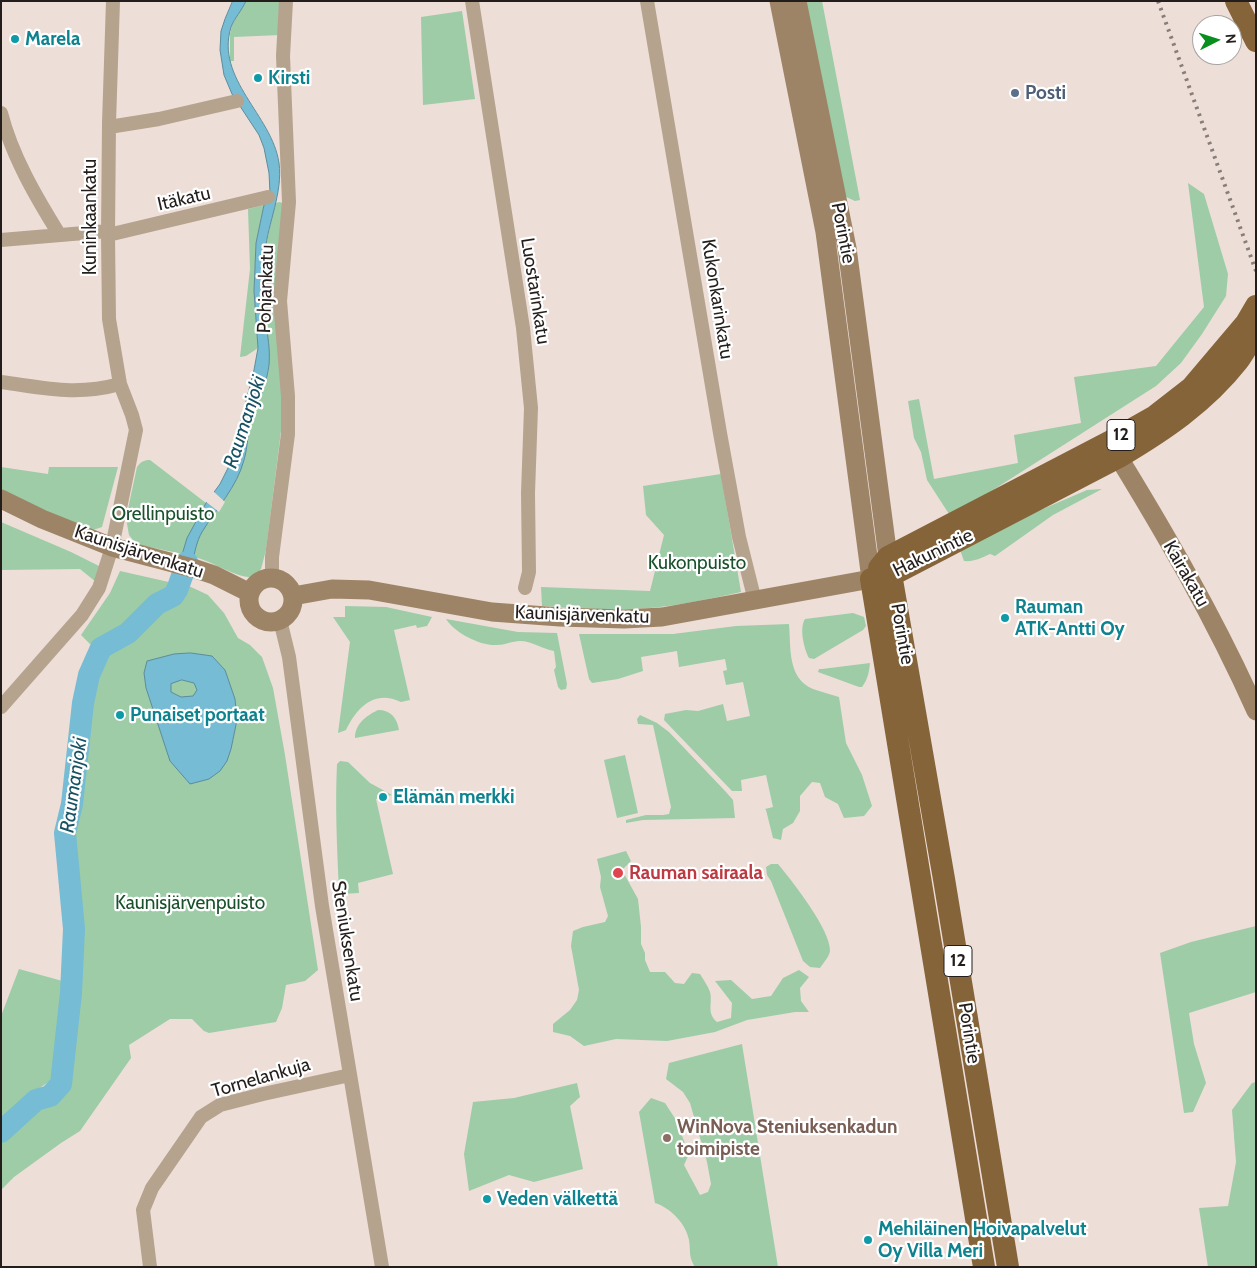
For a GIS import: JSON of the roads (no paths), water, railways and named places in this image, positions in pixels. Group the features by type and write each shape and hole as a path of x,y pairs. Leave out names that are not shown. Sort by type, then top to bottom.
{"highway":[{"path":"1236,1 1256,41"},
{"name":"Hakunintie","path":"1114,450 1191,388 1240,330 1256,306"},
{"name":"Hakunintie","path":"884,570 1114,450 1172,424 1193,408 1216,386 1239,360 1256,332"},
{"name":"12","path":"902,611 908,586 924,549"},
{"name":"Porintie","path":"884,570 902,611 906,655 1008,1267"},
{"name":"Porintie","path":"884,570 877,618 984,1267"}],"main road":[{"name":"Porintie","path":"779,1 825,232 884,570"},
{"name":"Porintie","path":"797,1 847,248 884,570"},
{"name":"Kairakatu","path":"1114,450 1209,614 1230,653 1256,711"},
{"name":"Kaunisjärvenkatu","path":"1,499 42,519 112,547 196,569 250,593"},
{"name":"Kaunisjärvenkatu","path":"293,596 332,590 369,590 492,612 624,619 662,617 755,601 884,570"},
{"path":"265,578 272,578 283,581 290,588 293,596 291,609 280,620 269,622 257,617 250,607 250,593 257,582 265,578"}],"street":[{"name":"Kuninkaankatu","path":"112,547 136,430 120,384 109,319 109,127 113,1"},
{"name":"Pohjankatu","path":"272,578 272,558 289,421 280,301 289,202 284,56 286,1"},
{"name":"Luostarinkatu","path":"472,1 522,328 531,408 528,572 525,588"},
{"name":"Kukonkarinkatu","path":"647,1 720,433 739,536 755,601"},
{"path":"109,127 159,120 237,101"},
{"path":"1,113 5,128 29,183 58,234"},
{"name":"Itäkatu","path":"1,240 58,234 108,233 253,202 268,197"},
{"path":"1,382 77,391 102,389 120,384"},
{"path":"1,707 82,615 99,588 112,547"},
{"name":"Steniuksenkatu","path":"280,620 289,657 322,906 382,1267"},
{"name":"Tornelankuja","path":"150,1267 143,1210 152,1188 201,1117 220,1105 350,1075"}],"water":[{"path":"233,1 246,1 231,27 228,46 231,63 237,80 266,129 279,163 279,185 264,265 264,305 269,365 264,386 250,424 241,470 231,489 202,532 187,576 177,590 176,575 187,538 230,464 258,348 254,291 256,243 264,205 270,193 269,173 264,148 259,135 232,94 224,75 220,50 221,31"},
{"path":"191,653 212,656 225,670 235,699 237,720 227,761 220,771 209,779 190,784 170,761 146,688 144,673 147,661 174,654","holes":["182,680 194,683 197,690 193,696 181,697 171,692 171,684"]}],"waterway":[{"name":"Raumanjoki","path":"1,1132 36,1100 50,1096 61,1084 71,993 74,929 65,833 72,804 83,703 89,675 101,648 128,633 157,604 173,596 187,562"}],"railway":[{"path":"1158,1 1256,271"}],"place":[{"name":"Marela","path":"15,39"},
{"name":"Kirsti","path":"258,78"},
{"name":"Posti","path":"1015,93"},
{"name":"Rauman ATK-Antti Oy","path":"1005,618"},
{"name":"Punaiset portaat","path":"120,715"},
{"name":"Elämän merkki","path":"383,797"},
{"name":"Rauman sairaala","path":"618,873"},
{"name":"WinNova Steniuksenkadun toimipiste","path":"667,1138"},
{"name":"Veden välkettä","path":"487,1199"},
{"name":"Mehiläinen Hoivapalvelut Oy Villa Meri","path":"868,1240"}],"park label":[{"name":"Orellinpuisto","path":"163,514"},
{"name":"Kukonpuisto","path":"697,563"},
{"name":"Kaunisjärvenpuisto","path":"190,903"}]}
